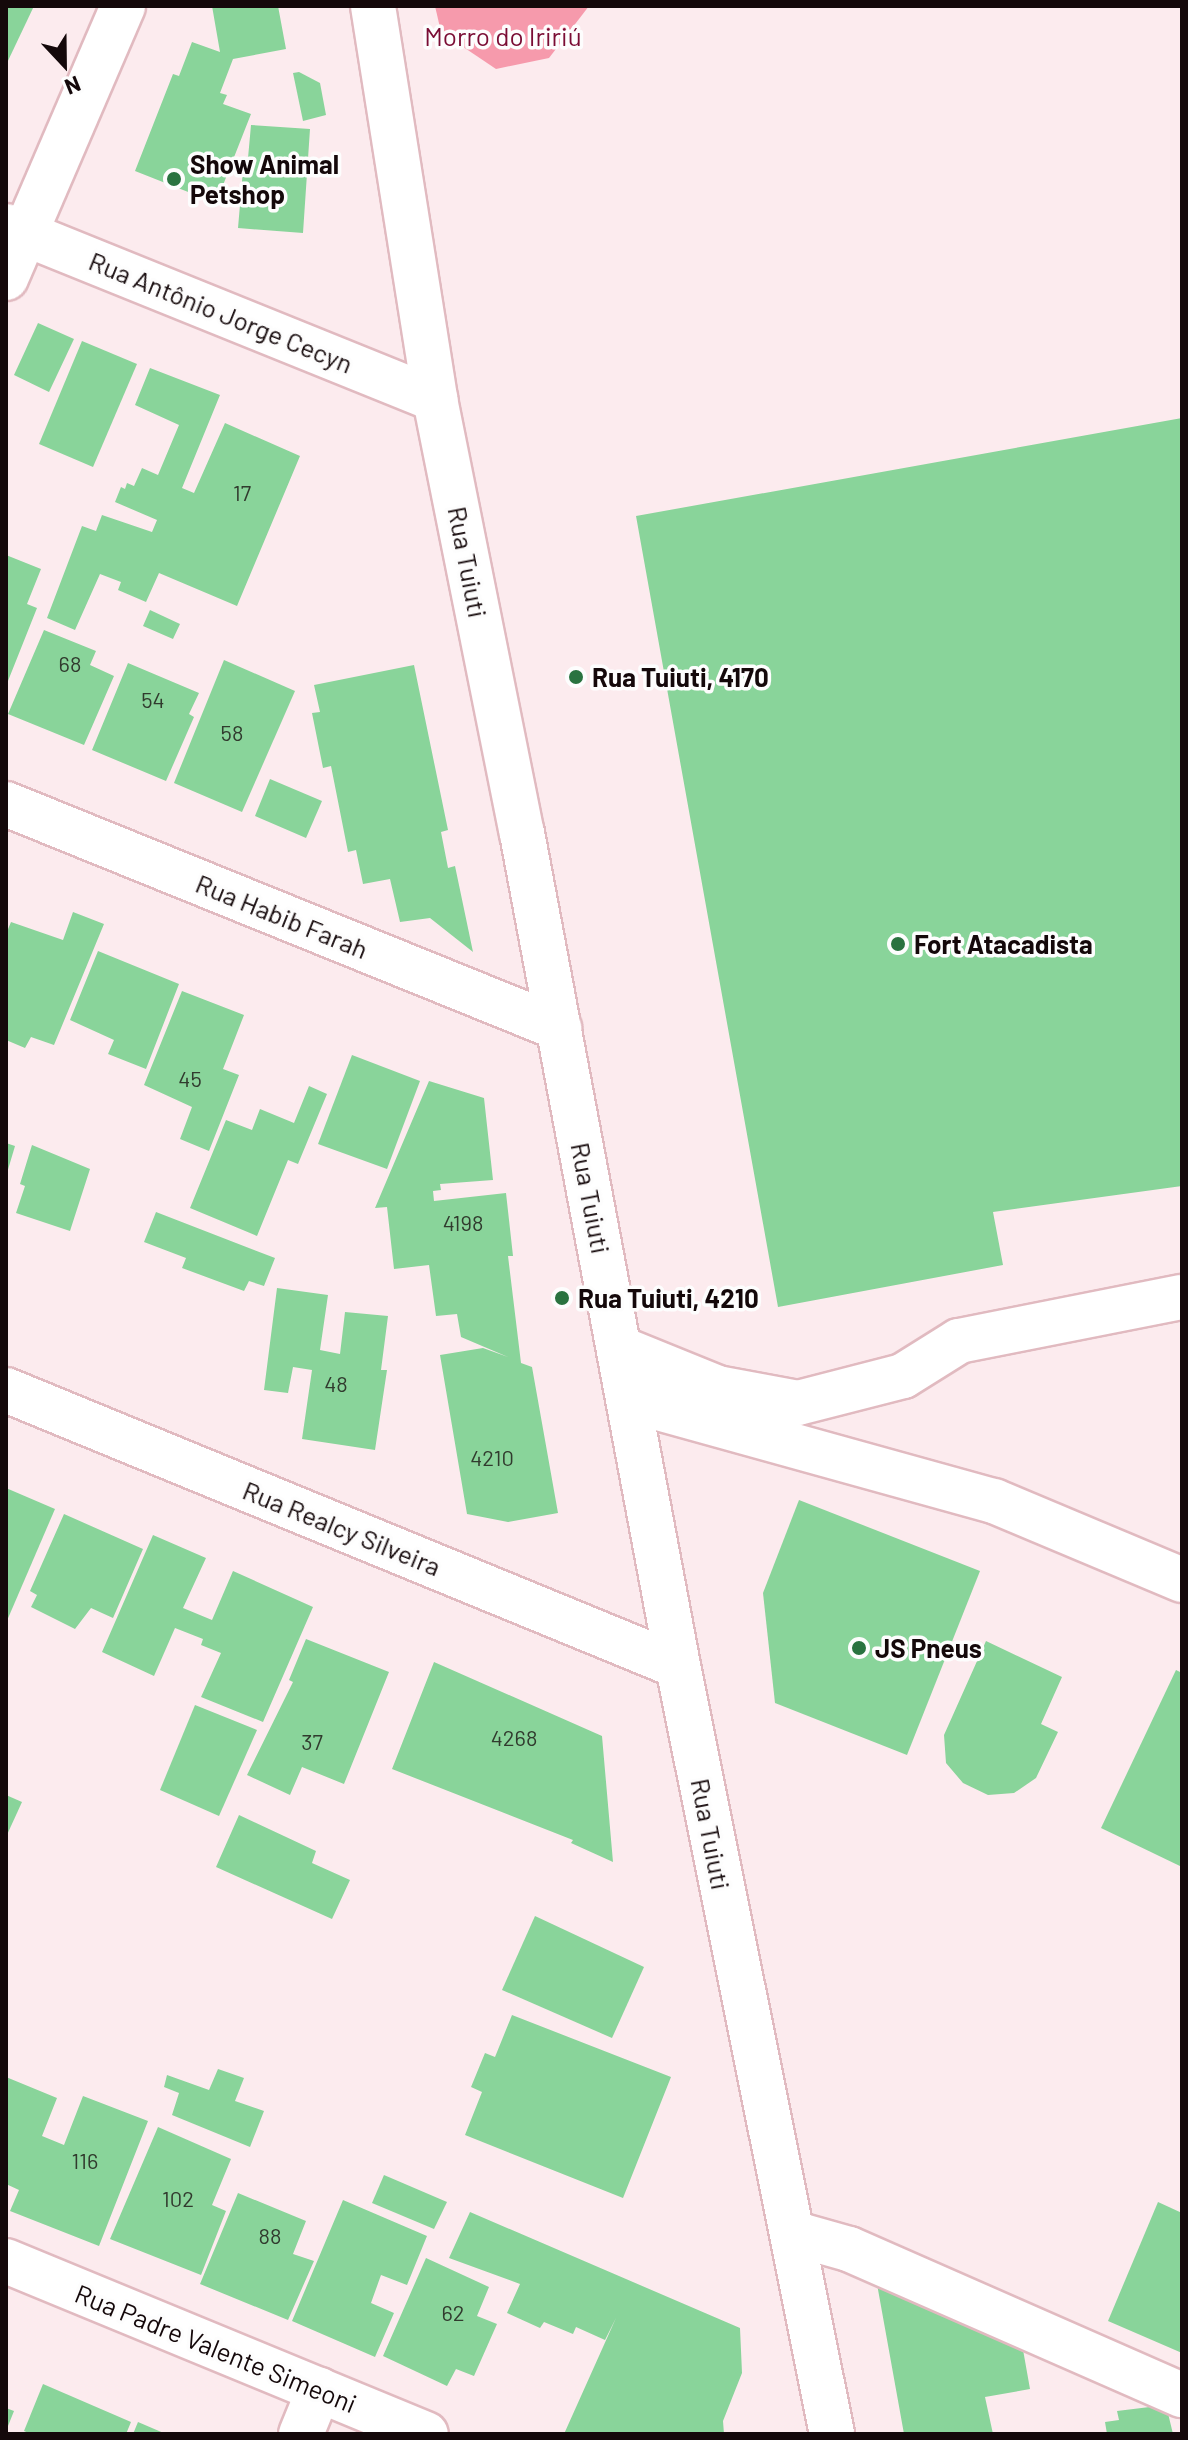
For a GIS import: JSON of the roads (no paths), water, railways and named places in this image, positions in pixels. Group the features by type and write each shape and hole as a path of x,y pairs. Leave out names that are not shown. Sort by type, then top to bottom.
{"street":[{"path":"6,278 16,230 123,6"},
{"name":"Rua Tuiuti","path":"373,6 435,399 559,1028 678,1666 832,2434"},
{"name":"Rua Antônio Jorge Cecyn","path":"16,230 435,399"},
{"name":"Rua Habib Farah","path":"6,804 559,1028"},
{"path":"619,1348 718,1388 798,1403 903,1376 959,1341 1182,1297"},
{"name":"Rua Realcy Silveira","path":"6,1390 678,1666"},
{"path":"629,1400 994,1501 1182,1580"},
{"path":"792,2233 849,2249 1182,2395"},
{"name":"Rua Padre Valente Simeoni","path":"6,2261 426,2434"},
{"path":"301,2434 319,2390"}],"place":[{"name":"Show Animal Petshop","path":"174,179"},
{"name":"Rua Tuiuti, 4170","path":"576,677"},
{"name":"Fort Atacadista","path":"898,944"},
{"name":"Rua Tuiuti, 4210","path":"562,1298"},
{"name":"JS Pneus","path":"859,1648"}],"park label":[{"name":"Morro do Iririú","path":"503,36"}]}
